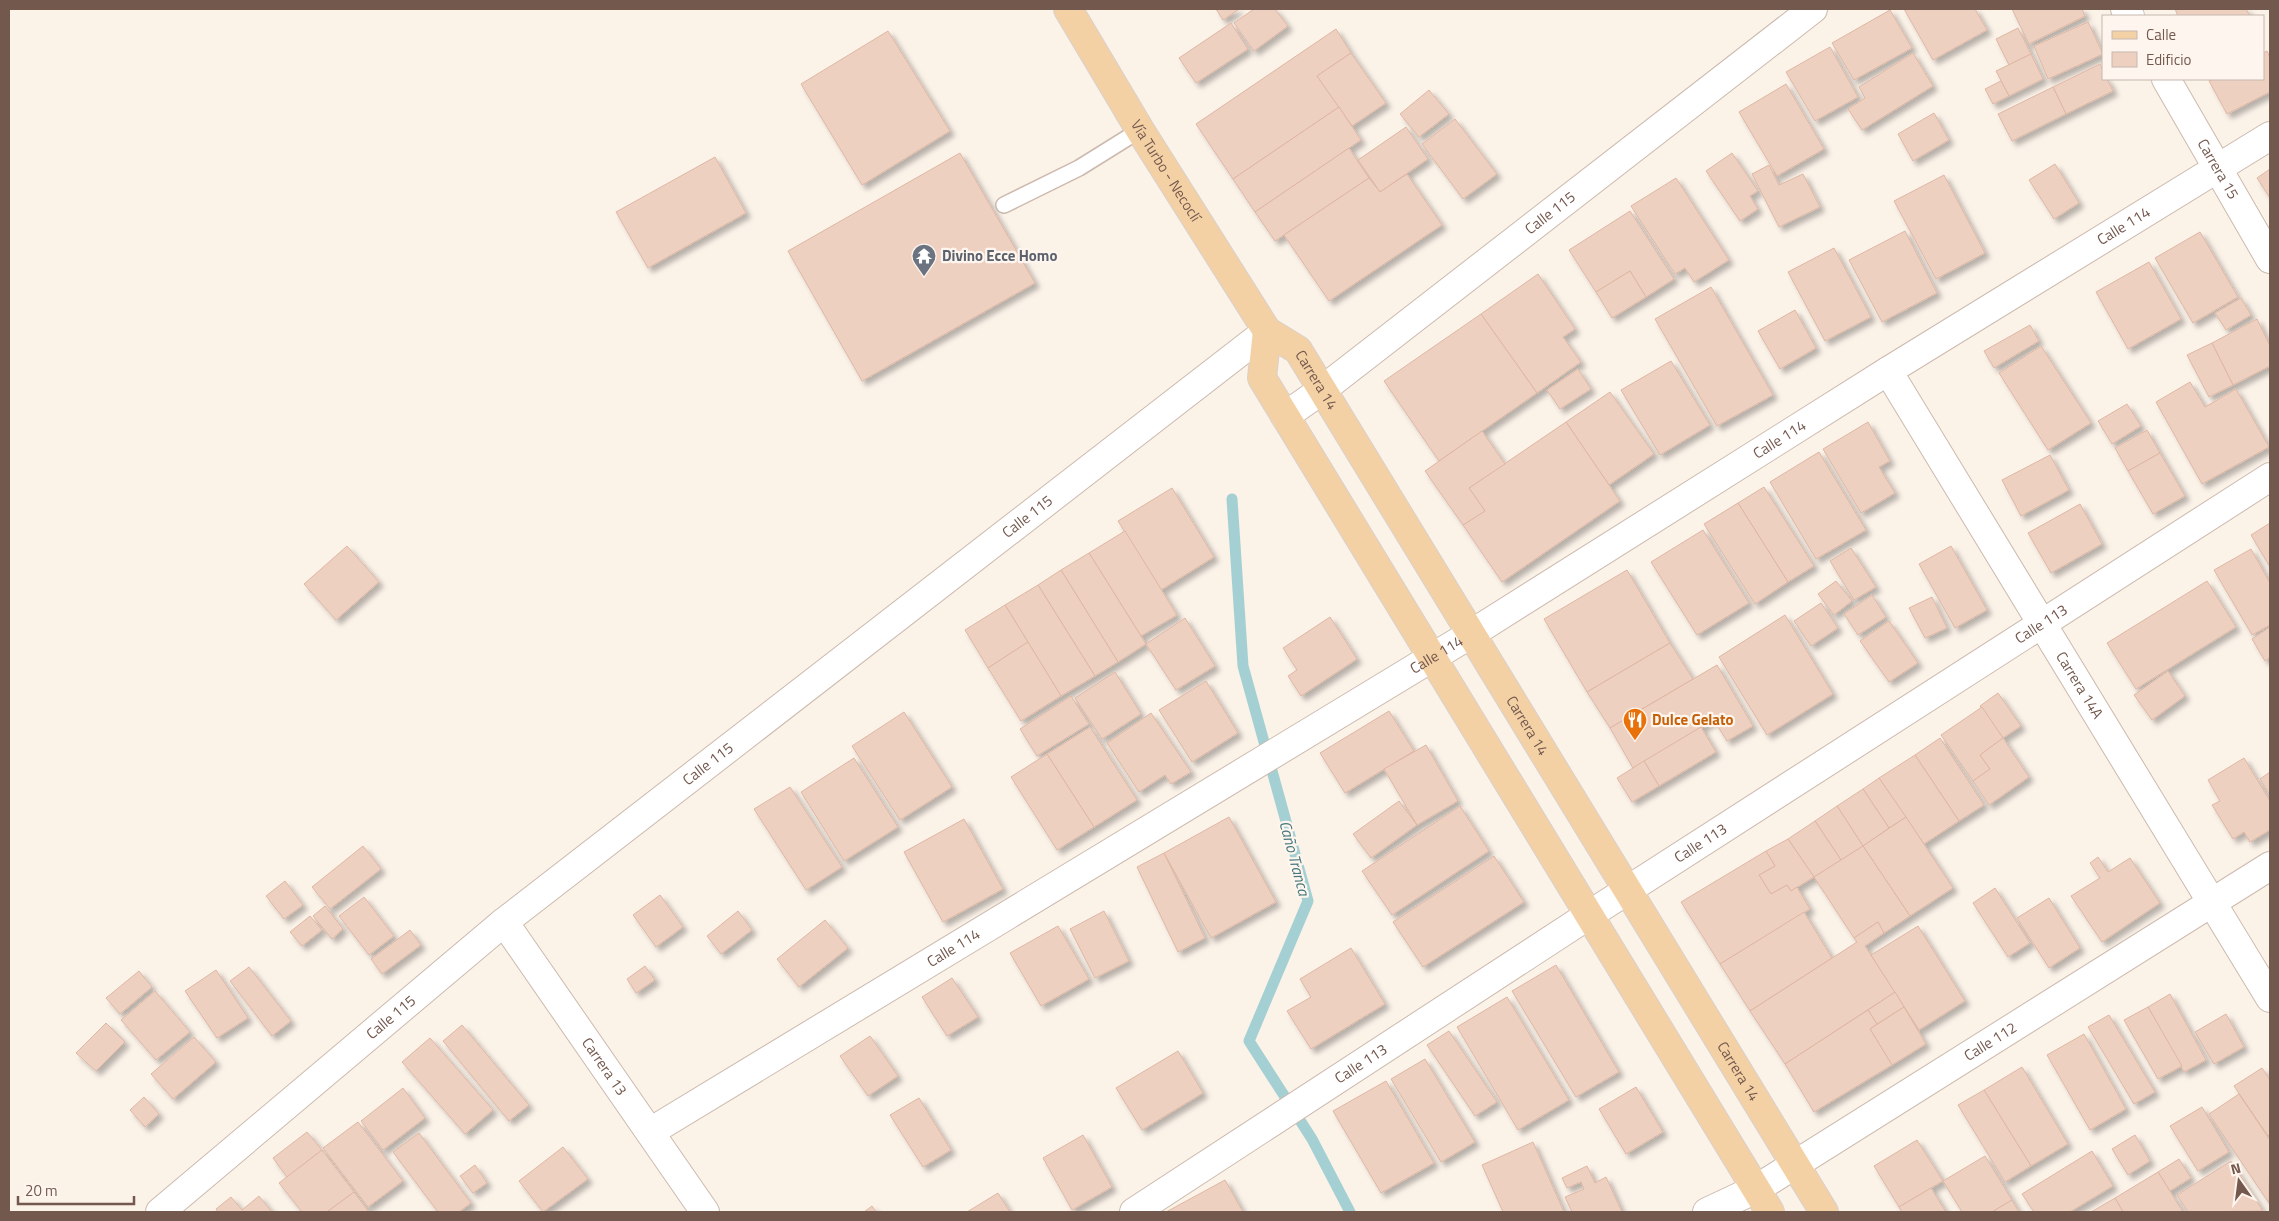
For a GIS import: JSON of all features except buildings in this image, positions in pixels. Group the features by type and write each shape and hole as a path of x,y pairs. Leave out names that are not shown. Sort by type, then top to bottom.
{"main road":[{"name":"Vía Turbo - Necoclí","path":"1068,9 1140,130 1267,331"},
{"name":"Carrera 14","path":"1267,331 1298,350 1824,1212"},
{"path":"1267,331 1262,378 1770,1212"}],"street":[{"name":"Calle 115","path":"1285,416 1322,390 1813,9"},
{"name":"Carrera 15","path":"2167,80 2270,259"},
{"name":"Calle 114","path":"650,1132 1432,658 1888,371 2270,136"},
{"name":"Calle 115","path":"160,1212 504,922 1267,331"},
{"name":"Carrera 14A","path":"1888,371 2270,998"},
{"name":"Calle 113","path":"1134,1212 1589,915 2270,477"},
{"name":"Calle 112","path":"1707,1212 1756,1189 2270,866"},
{"name":"Carrera 13","path":"504,922 705,1212"}],"lane":[{"path":"1004,205 1079,168 1140,130"}],"waterway":[{"name":"Caño Tranca","path":"1232,499 1243,666 1308,901 1249,1041 1312,1139 1350,1212"}],"place":[{"name":"Divino Ecce Homo","path":"924,277"},
{"name":"Dulce Gelato","path":"1635,741"}]}
